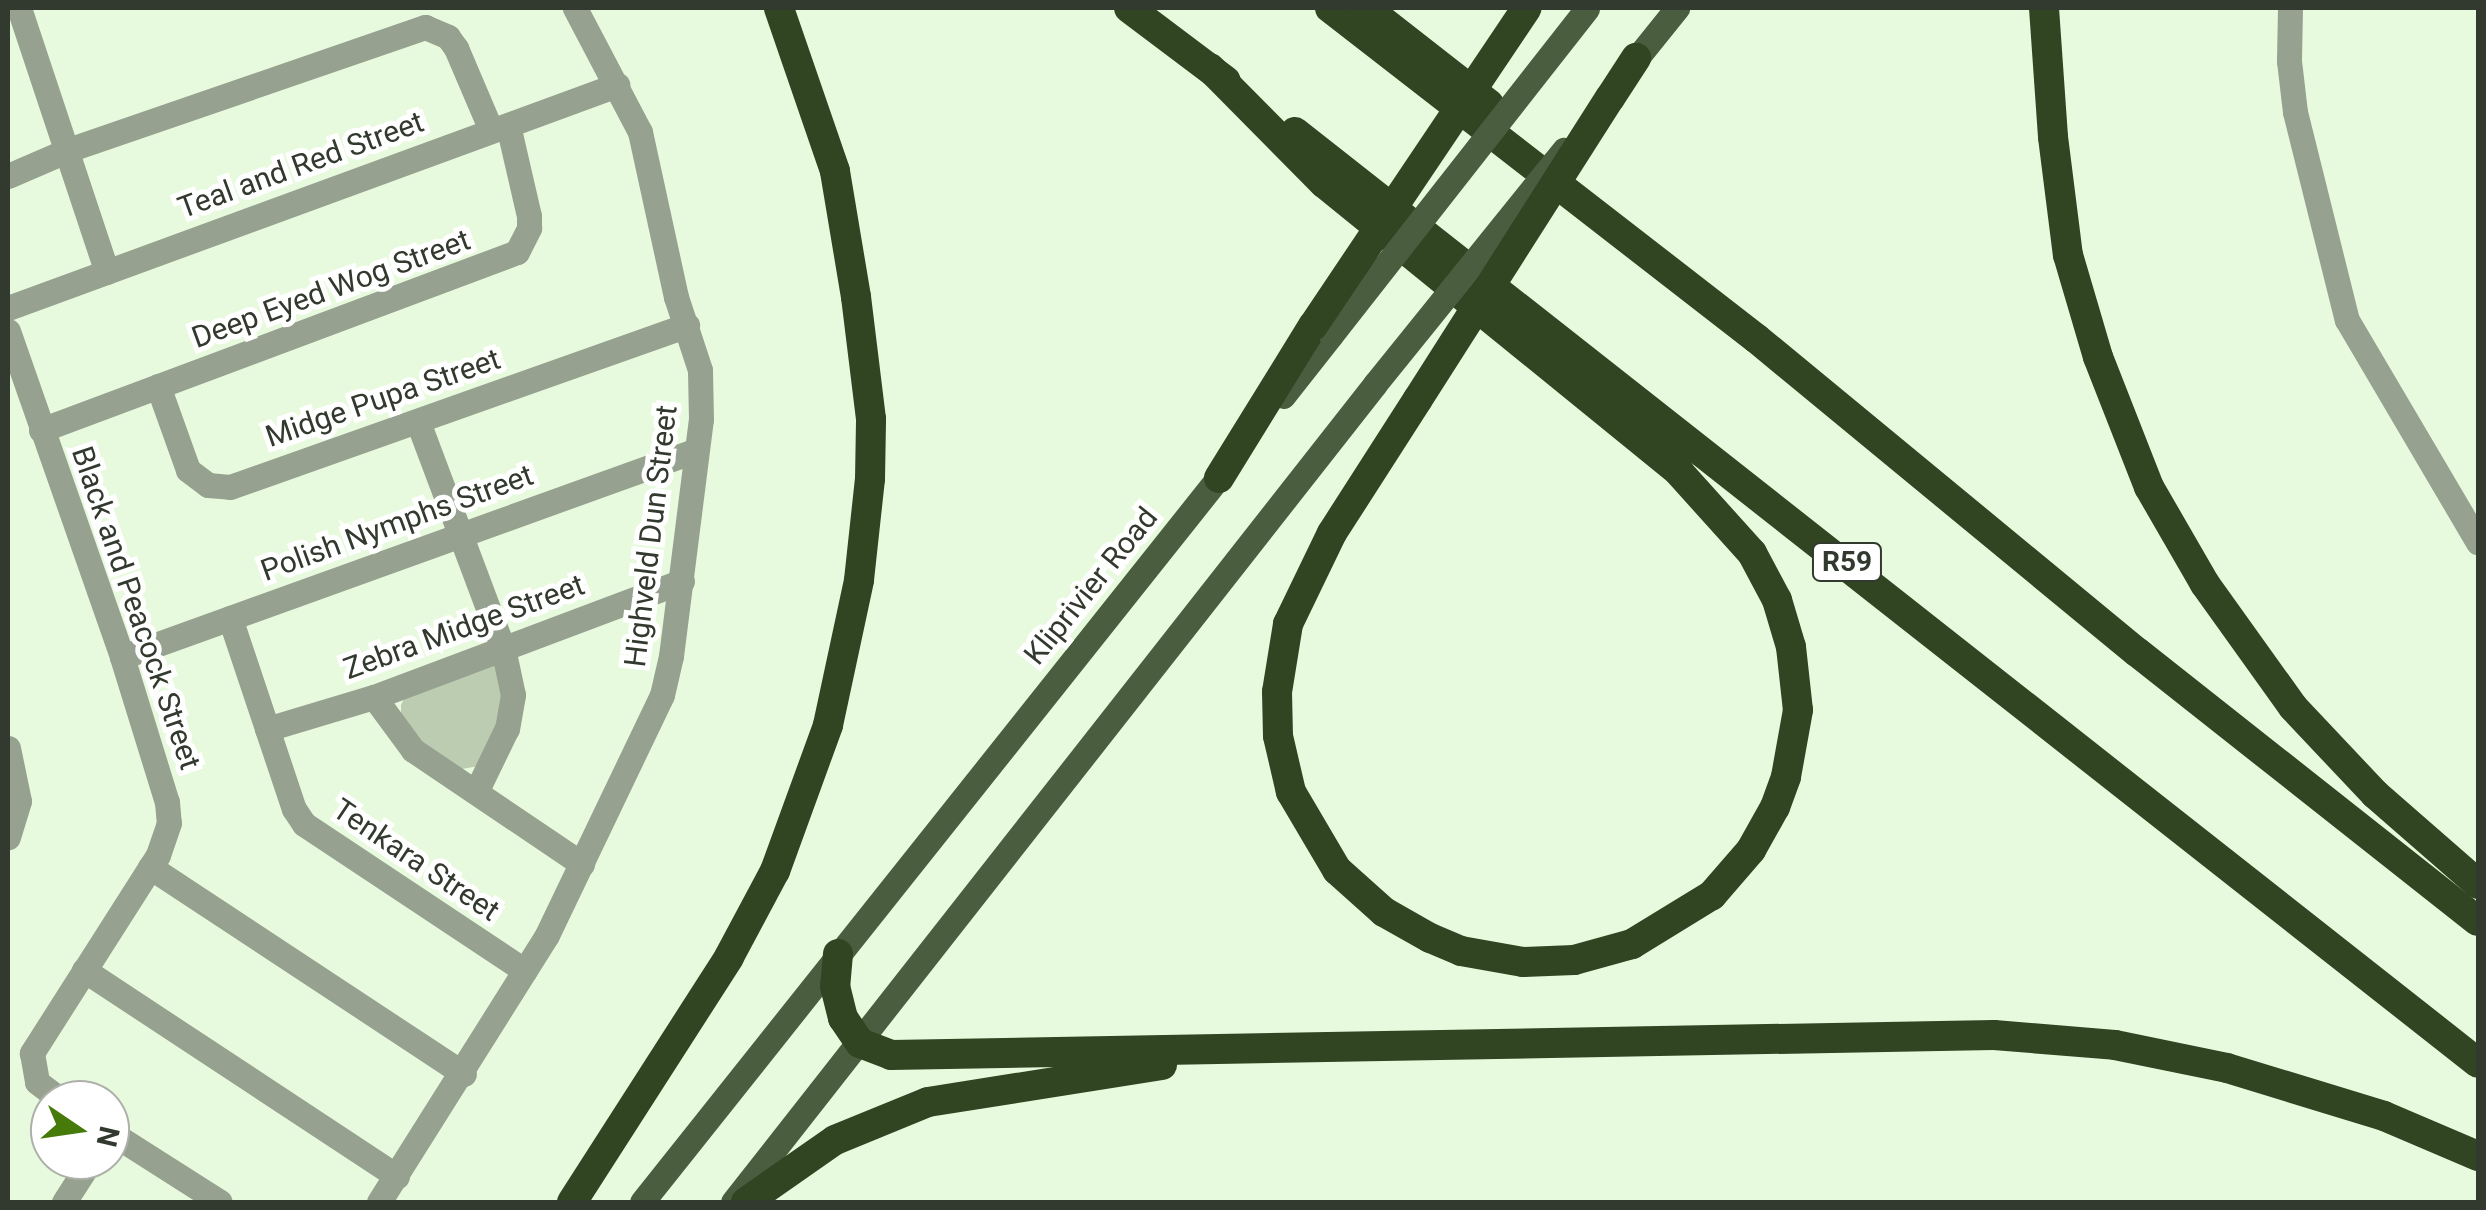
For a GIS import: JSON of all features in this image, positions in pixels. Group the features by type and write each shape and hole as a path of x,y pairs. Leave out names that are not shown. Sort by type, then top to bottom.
{"highway":[{"path":"572,1202 729,957 775,871 828,725 859,580 870,479 871,420 858,313 835,171 779,8"},
{"name":"R59","path":"1129,8 1910,611 2478,1063"},
{"path":"1330,8 1757,339 2137,652 2478,921"},
{"path":"1366,8 1636,218 1757,339"},
{"path":"1218,478 1322,331 1528,8"},
{"path":"2044,8 2052,137 2068,255 2098,357 2150,487 2205,584 2293,707 2375,794 2478,884"},
{"path":"1210,68 1324,183 1679,472 1743,541 1776,600 1791,647 1798,710 1786,778 1775,807 1744,860 1712,894 1632,944 1553,963 1461,951 1384,912 1347,880 1314,838 1291,792 1278,736 1278,706 1288,624 1332,533 1418,399 1609,97 1636,58"},
{"path":"838,954 838,1002 860,1043 878,1052 909,1056 1756,1037 1994,1036 2058,1040 2166,1054 2261,1077 2384,1116 2478,1156"},
{"path":"746,1202 835,1140 928,1102 1244,1051"}],"main road":[{"path":"1322,331 1587,8"},
{"path":"1636,58 1677,8"},
{"path":"733,1202 1375,384 1609,97"},
{"name":"Kliprivier Road","path":"642,1202 1218,478"}],"street":[{"path":"19,8 107,272"},
{"name":"Highveld Dun Street","path":"380,1202 464,1074 582,864 662,695 682,581 701,395 688,324 676,298 650,162 617,85 575,8"},
{"path":"2290,8 2288,62 2295,112 2347,320 2478,542"},
{"path":"8,176 68,150 413,29 437,31 456,48 499,127"},
{"name":"Teal and Red Street","path":"8,308 617,85"},
{"name":"Deep Eyed Wog Street","path":"40,430 518,252 529,228 529,216 499,127"},
{"name":"Midge Pupa Street","path":"158,386 188,470 218,487 418,422 688,324"},
{"name":"Black and Peacock Street","path":"8,332 122,656 167,802 166,838 32,1053 37,1080"},
{"path":"418,422 503,648 512,710 476,792"},
{"name":"Polish Nymphs Street","path":"122,656 694,451"},
{"name":"Zebra Midge Street","path":"267,729 374,697 682,581"},
{"name":"Tenkara Street","path":"230,618 294,809 314,834 525,971"},
{"path":"374,697 413,750 582,864"},
{"path":"8,748 19,801 8,836"},
{"path":"150,867 464,1074"},
{"path":"84,970 397,1176"},
{"path":"130,1145 220,1202"},
{"path":"64,1202 78,1180"}],"green space":[{"path":"493,664 502,670 507,705 480,766 461,769 425,747 401,714 401,705 404,699"}]}
